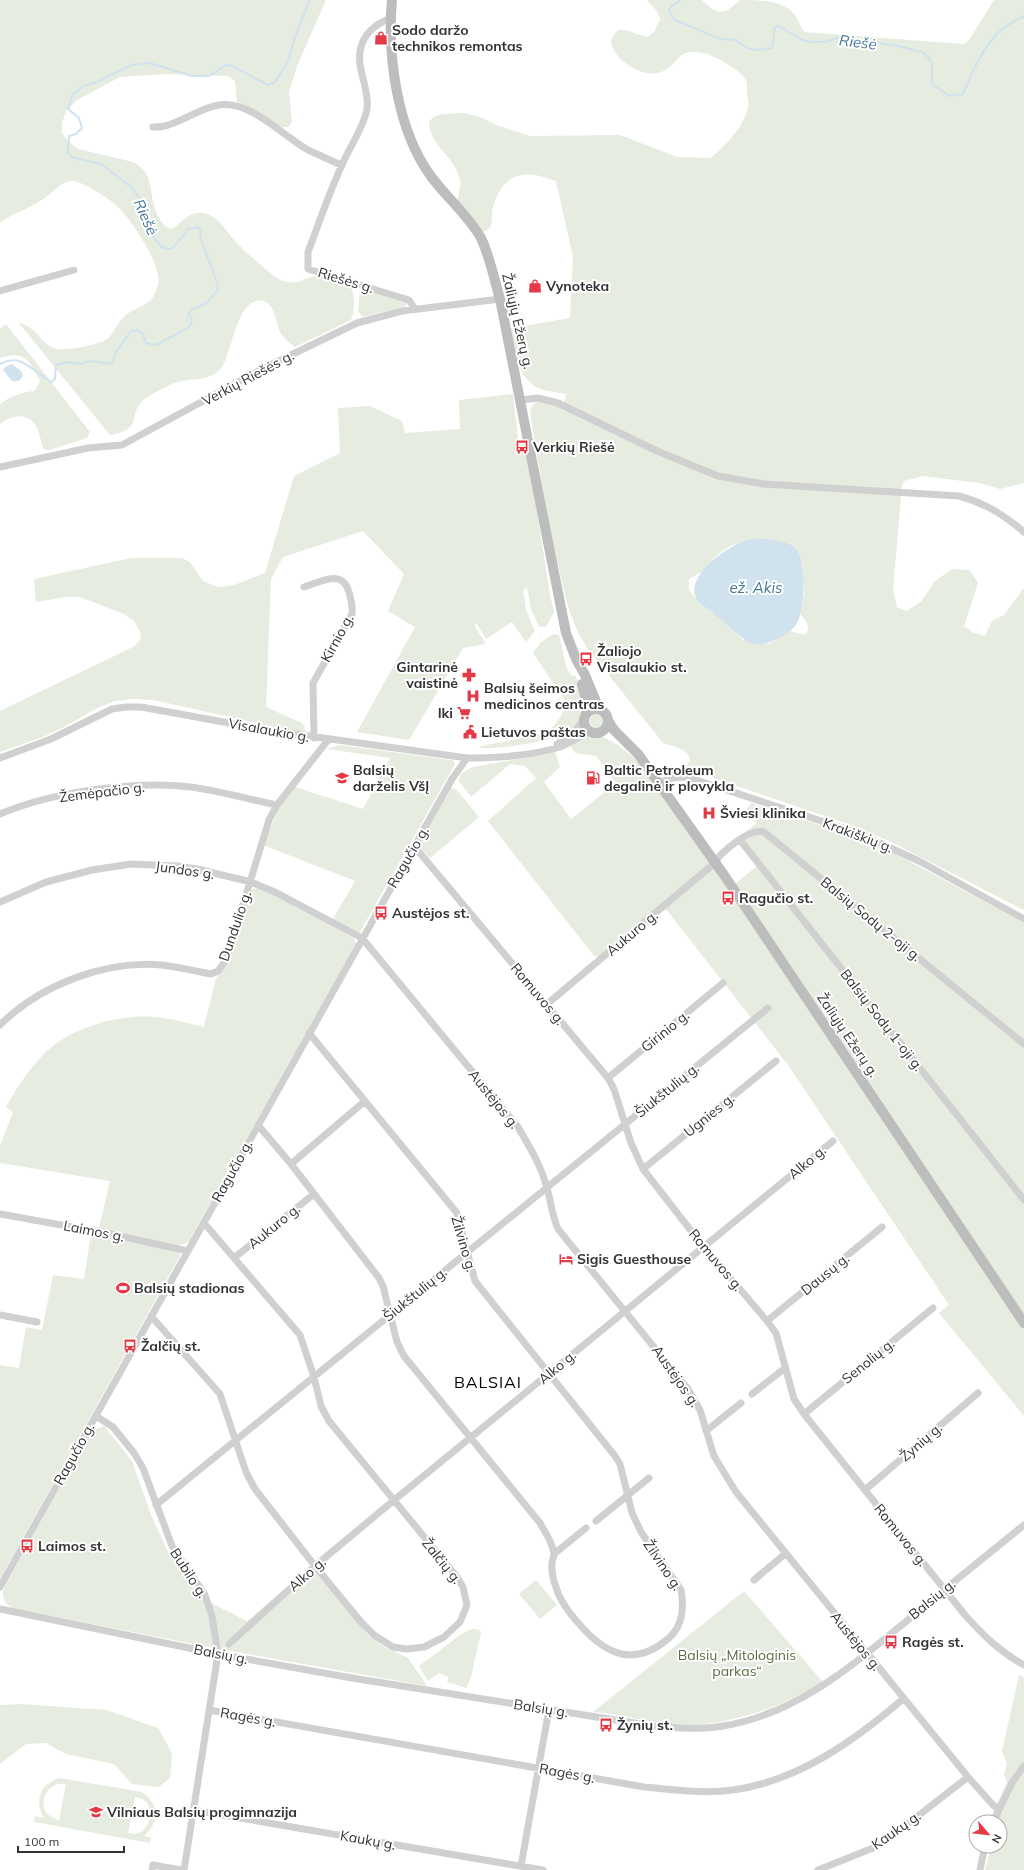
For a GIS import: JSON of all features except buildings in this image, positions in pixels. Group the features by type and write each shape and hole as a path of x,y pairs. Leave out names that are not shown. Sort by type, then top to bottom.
{"main road":[{"name":"Žaliųjų Ežerų g.","path":"392,0 390,40 394,73 407,124 417,152 429,174 472,226 480,238 488,256 500,299 560,605 566,633 579,667 586,716"},
{"name":"Žaliųjų Ežerų g.","path":"579,667 585,674 597,704 601,710"},
{"path":"594,709 601,710 608,716 609,722 602,732 590,732 587,729 586,716 594,709"},
{"name":"Žaliųjų Ežerų g.","path":"609,722 614,730 638,754 714,861 1024,1323"},
{"name":"Žaliųjų Ežerų g.","path":"602,732 615,740 645,764"}],"street":[{"name":"Riešės g.","path":"391,18 380,22 374,27 362,45 360,63 367,93 367,111 341,165 308,252 308,269 409,300 415,309"},
{"path":"153,127 168,125 206,108 221,105 232,106 253,114 308,150 341,165"},
{"path":"0,291 74,270"},
{"name":"Verkių Riešės g.","path":"0,467 88,448 122,445 260,370 357,323 415,309 500,299"},
{"path":"521,400 538,398 558,403 657,451 718,476 764,484 959,496 985,504 996,510 1024,532"},
{"name":"Kirnio g.","path":"304,587 334,578 339,578 347,584 353,606 352,614 313,683 314,738"},
{"name":"Visalaukio g.","path":"0,758 51,739 112,709 126,707 141,707 314,738 467,758 528,754 562,746 590,732"},
{"name":"Visalaukio g.","path":"548,749 574,732 586,716"},
{"name":"Dundulio g.","path":"0,1025 35,997 75,978 108,969 144,965 161,965 214,974 226,960 269,820 277,805 328,740"},
{"name":"Ragučio g.","path":"0,1587 362,938 452,779 467,758"},
{"name":"Krakiškių g.","path":"659,784 667,779 678,777 693,779 858,833 919,861 1024,919"},
{"name":"Žemėpačio g.","path":"0,814 55,798 110,788 137,786 189,787 277,805"},
{"name":"Balsių Sodų 2-oji g.","path":"714,861 740,840 755,831 764,832 1024,1044"},
{"name":"Balsių Sodų 1-oji g.","path":"740,840 1024,1200"},
{"name":"Romuvos g.","path":"414,846 608,1078 614,1089 635,1155 643,1169 776,1333 794,1400 804,1414 989,1642 1011,1658 1024,1665"},
{"name":"Aukuro g.","path":"547,1004 710,867 714,861"},
{"name":"Jundos g.","path":"0,902 46,882 92,870 131,864 177,866 251,882 308,908 362,938"},
{"name":"Austėjos g.","path":"362,938 518,1127 536,1157 547,1188 552,1216 558,1229 688,1388 700,1410 714,1456 736,1492 968,1778 993,1805 999,1809"},
{"name":"Girinio g.","path":"608,1078 723,983"},
{"name":"Šiukštulių g.","path":"156,1505 768,1008"},
{"name":"Žilvino g.","path":"258,1126 291,1164 379,1278 397,1342 404,1356 540,1523 551,1544 554,1554 552,1564 557,1591 574,1618 601,1646 612,1652 634,1654 653,1649 664,1642 675,1633 680,1622 683,1600 681,1590 677,1581 641,1532 634,1518 620,1464 476,1281 467,1253 458,1213 309,1033"},
{"name":"Ugnies g.","path":"643,1169 776,1061"},
{"path":"291,1164 365,1101"},
{"name":"Alko g.","path":"230,1644 315,1566 470,1437 625,1310 705,1247 833,1141"},
{"name":"Aukuro g.","path":"234,1258 314,1194"},
{"name":"Laimos g.","path":"0,1214 106,1232 188,1251"},
{"name":"Žalčių g.","path":"151,1316 220,1394 250,1481 315,1566 361,1622 374,1634 393,1647 415,1650 444,1637 454,1630 460,1622 467,1605 463,1587 457,1577 329,1422 321,1406 314,1377 300,1335 204,1223"},
{"name":"Dausų g.","path":"767,1321 882,1227"},
{"name":"Senolių g.","path":"804,1414 933,1308"},
{"path":"0,1315 37,1322"},
{"path":"752,1394 785,1368"},
{"name":"Žynių g.","path":"865,1490 978,1393"},
{"path":"706,1431 741,1403"},
{"name":"Bubilo g.","path":"96,1416 113,1427 134,1453 143,1468 172,1546 209,1602 218,1654 182,1870 153,1865 152,1870"},
{"path":"596,1521 649,1478"},
{"name":"Balsių g.","path":"0,1609 218,1654 352,1678 653,1726 701,1728 723,1726 763,1715 800,1699 830,1682 1024,1525"},
{"path":"554,1554 586,1528"},
{"path":"754,1580 785,1554"},
{"name":"Ragės g.","path":"209,1710 537,1768 660,1788 715,1791 748,1787 769,1782 807,1767 858,1734 903,1699"},
{"path":"521,1866 537,1768 549,1709"},
{"path":"997,1814 1013,1781 1024,1766"},
{"name":"Kaukų g.","path":"818,1870 873,1848 896,1833 968,1778"},
{"name":"Kaukų g.","path":"193,1810 543,1870"},
{"path":"980,1870 983,1854"}],"green space":[{"path":"0,0 326,0 297,66 289,92 292,122 288,127 282,127 237,102 235,81 228,76 164,74 120,77 77,100 66,111 62,123 62,133 68,141 78,149 133,162 141,167 149,180 156,211 164,225 167,227 171,229 193,214 207,214 218,221 239,246 262,267 277,278 284,281 299,282 312,277 322,276 348,284 351,287 354,296 351,320 295,347 283,337 280,332 271,306 264,301 255,301 248,306 242,314 226,360 217,372 206,378 181,381 163,388 145,399 140,404 132,425 128,429 110,435 18,322 29,327 45,342 57,349 88,346 100,343 110,337 128,314 144,305 152,298 156,292 158,276 150,254 144,243 123,212 102,195 77,182 69,181 63,184 39,202 0,222"},
{"path":"647,0 702,0 712,9 721,12 730,9 740,0 763,1 784,6 790,10 795,15 804,32 963,44 969,40 994,0 1024,0 1024,483 1000,489 979,483 923,476 904,481 902,486 893,589 897,607 906,611 921,602 935,581 952,569 970,570 978,583 964,626 972,632 985,636 992,621 1004,615 1024,588 1024,910 889,841 845,823 687,769 686,766 690,760 686,752 663,743 587,648 581,639 569,610 550,530 530,413 531,408 536,402 548,401 563,409 566,394 536,387 524,376 515,352 511,328 570,318 573,257 556,181 545,177 525,174 510,180 503,186 493,207 490,228 483,232 457,201 460,185 459,176 452,162 433,136 429,121 442,114 464,113 480,117 496,125 530,136 620,135 677,157 711,158 734,135 743,122 748,107 746,80 740,73 730,66 713,56 700,52 690,52 682,55 671,66 660,73 644,73 629,66 613,49 611,41 614,34 618,30 621,30 648,37 654,32 660,19 656,10","holes":["768,539 791,545 796,549 804,593 800,614 808,626 806,634 790,631 769,644 743,640 720,618 700,604 689,590 689,579 704,570 719,553 732,545 745,541"]},
{"path":"365,289 407,302 406,306 363,317 358,311 360,290"},
{"path":"6,324 90,432 87,438 49,450 44,449 36,426 28,418 18,416 13,417 0,424 0,404 16,395 35,391 40,381 30,363 21,356 15,355 0,358 0,329"},
{"path":"513,394 518,439 530,466 554,612 546,627 539,627 531,609 527,587 523,590 526,610 535,631 526,642 512,622 486,639 477,624 474,625 486,644 463,648 409,740 357,732 415,627 388,611 404,574 363,531 283,557 271,579 266,707 302,723 305,727 305,734 154,700 132,699 115,701 97,708 43,737 0,752 0,711 135,646 140,640 141,634 134,621 124,614 80,597 66,597 36,602 34,579 131,558 182,558 190,562 203,581 218,587 234,585 265,573 294,476 340,453 338,408 370,406 402,421 405,433 460,429 459,400"},
{"path":"553,634 559,635 567,669 572,676 575,675 581,689 584,709 580,723 575,729 567,728 554,737 543,741 491,748 478,747 540,734 553,727 558,720 566,707 564,699 533,653 540,643"},
{"path":"597,714 602,716 604,721 602,726 597,728 592,726 590,721 592,716"},
{"path":"587,736 603,737 618,745 634,758 650,778 705,856 1024,1329 1024,1416 939,1313 949,1305 788,1065 662,904 599,956 594,956 488,821 536,778 525,766 510,764 471,797 458,780 462,773 472,767 548,754 555,751 560,767 544,782 571,819 616,783 596,756 575,753 570,744"},
{"path":"340,745 450,760 454,761 455,764 360,932 354,931 333,919 355,881 263,845 280,806 295,787 363,809 390,758 326,749"},
{"path":"451,788 457,790 479,817 430,858 421,848 420,843"},
{"path":"751,803 842,832 892,852 1024,923 1024,1315 734,885 757,866 737,838 757,823 744,813"},
{"path":"260,888 312,914 354,938 356,944 189,1241 185,1244 177,1245 99,1228 110,1181 0,1163 0,1146 13,1112 6,1107 27,1073 53,1046 79,1031 94,1025 124,1018 159,1018 204,1027 216,978 226,966 250,892 252,889"},
{"path":"91,1234 177,1251 179,1252 180,1256 0,1579 0,1365 19,1368 26,1327 42,1330 53,1275 84,1279"},
{"path":"104,1426 132,1461 151,1515 170,1556 201,1598 247,1621 311,1567 369,1636 385,1647 408,1658 427,1686 208,1647 12,1608 9,1606 3,1597 4,1588 89,1435 92,1431"},
{"path":"536,1580 557,1605 540,1619 519,1594"},
{"name":"Balsių „Mitologinis parkas“","path":"744,1591 823,1682 787,1701 749,1715 709,1723 689,1725 669,1724 593,1712"},
{"path":"473,1629 479,1630 481,1633 471,1677 466,1688 447,1682 449,1677 439,1673 428,1681 419,1666 464,1632"},
{"path":"1019,1675 1024,1677 1024,1870 985,1870 989,1854 1008,1854 1008,1814 993,1814 1007,1782 1004,1775 1007,1763 1002,1751"},
{"path":"21,1704 106,1710 158,1728 172,1753 170,1778 159,1787 132,1784 114,1764 66,1754 46,1743 26,1744 0,1764 0,1705"},
{"path":"59,1778 142,1792 152,1802 155,1813 153,1825 144,1836 151,1838 150,1843 34,1822 35,1816 44,1818 39,1805 39,1799 43,1789 52,1781","holes":["57,1784 66,1784 59,1821 47,1814 44,1805 44,1797 46,1793","135,1797 143,1799 148,1804 150,1811 150,1818 147,1825 143,1831 136,1834 128,1833"]}],"water":[{"path":"12,364 21,371 23,375 19,381 12,381 3,370 5,367"},
{"name":"ež. Akis","path":"768,539 791,545 796,549 799,555 803,574 802,607 797,623 784,636 765,644 753,644 743,639 715,614 699,603 695,596 694,588 697,579 710,562 728,549 747,540"}],"waterway":[{"name":"Riešė","path":"0,364 14,360 21,362 51,382 55,379 56,365 67,362 80,364 92,361 109,364 113,361 116,352 131,331 138,330 143,334 146,343 156,345 188,328 192,319 188,314 191,310 207,303 218,290 217,282 200,237 201,232 198,227 188,229 172,249 163,248 155,239 139,197 131,187 101,164 71,157 68,152 69,136 76,134 82,128 79,118 68,109 73,94 85,85 94,83 132,65 150,63 192,76 209,76 226,65 232,66 268,85 275,82 288,61 297,31 310,0"},
{"name":"Riešė","path":"681,0 669,10 675,20 720,39 735,40 747,48 757,50 772,48 775,27 779,26 802,40 812,42 825,42 841,37 898,46 922,52 932,63 932,84 949,96 963,94 979,59 989,43 1002,29 1024,16"}],"place":[{"name":"Sodo daržo technikos remontas","path":"381,38"},
{"name":"Vynoteka","path":"535,286"},
{"name":"Verkių Riešė","path":"522,447"},
{"name":"Žaliojo Visalaukio st.","path":"586,659"},
{"name":"Gintarinė vaistinė","path":"469,675"},
{"name":"Balsių šeimos medicinos centras","path":"473,696"},
{"name":"Iki","path":"464,713"},
{"name":"Lietuvos paštas","path":"470,732"},
{"name":"Balsių darželis VšĮ","path":"342,778"},
{"name":"Baltic Petroleum degalinė ir plovykla","path":"593,778"},
{"name":"Šviesi klinika","path":"709,813"},
{"name":"Ragučio st.","path":"728,898"},
{"name":"Austėjos st.","path":"381,913"},
{"name":"Sigis Guesthouse","path":"566,1259"},
{"name":"Balsių stadionas","path":"123,1288"},
{"name":"Žalčių st.","path":"130,1346"},
{"name":"Laimos st.","path":"27,1546"},
{"name":"Ragės st.","path":"891,1642"},
{"name":"Žynių st.","path":"606,1725"},
{"name":"Vilniaus Balsių progimnazija","path":"96,1812"}],"district":[{"name":"BALSIAI","path":"488,1382"}]}
